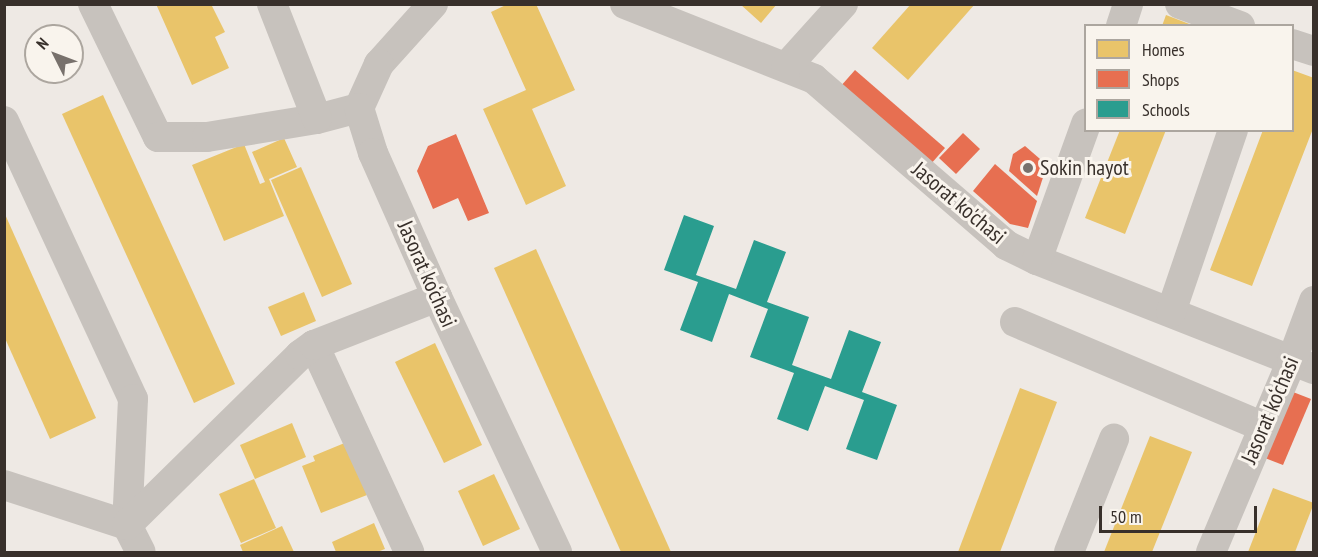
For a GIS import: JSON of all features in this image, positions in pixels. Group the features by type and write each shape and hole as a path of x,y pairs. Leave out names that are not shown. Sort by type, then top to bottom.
{"street":[{"path":"93,4 158,137 207,137 317,119 359,108 378,64 432,4"},
{"path":"272,4 317,119"},
{"name":"Jasorat ko'chasi","path":"625,4 657,10 814,79 1006,245 1037,260 1303,365"},
{"path":"786,67 843,4"},
{"path":"1122,24 1128,4"},
{"path":"1180,4 1235,24"},
{"path":"1294,44 1314,51"},
{"name":"Jasorat ko‘chasi","path":"359,108 373,153 436,297 557,552"},
{"path":"4,121 133,399 127,525 141,552"},
{"path":"1037,260 1084,130"},
{"path":"1170,312 1232,132"},
{"path":"127,525 314,345 436,297"},
{"name":"Jasorat ko‘chasi","path":"1211,552 1263,427 1303,365 1314,301"},
{"path":"1015,322 1263,427"},
{"path":"314,345 409,552"},
{"path":"1069,552 1114,439"},
{"path":"4,485 127,525"}],"building: Homes":[{"path":"156,4 211,4 225,32 215,37 229,68 192,85"},
{"path":"508,4 536,4 575,90 532,109 566,186 526,205 483,109 526,90 491,12"},
{"path":"740,4 777,4 761,23"},
{"path":"911,4 975,4 908,80 872,48"},
{"path":"1166,15 1189,24 1163,24"},
{"path":"1294,71 1314,78 1314,126 1252,286 1210,270 1262,132 1294,132"},
{"path":"103,95 235,384 194,403 62,114"},
{"path":"1119,132 1165,132 1125,234 1085,218"},
{"path":"284,138 297,167 269,179 284,216 224,241 192,165 244,144 260,184 265,182 252,152"},
{"path":"301,167 352,284 322,297 271,180"},
{"path":"4,212 96,418 50,439 4,336"},
{"path":"536,249 671,552 621,552 494,268"},
{"path":"304,292 316,321 281,336 268,307"},
{"path":"435,343 482,445 444,463 395,362"},
{"path":"1020,388 1057,402 1000,552 958,552"},
{"path":"292,423 306,457 255,479 240,445"},
{"path":"1150,436 1192,452 1152,552 1104,552"},
{"path":"347,442 367,495 321,513 302,466 315,461 313,456"},
{"path":"494,474 520,529 483,546 458,491"},
{"path":"254,479 276,528 241,543 219,494"},
{"path":"1273,488 1314,503 1295,552 1248,552"},
{"path":"374,523 385,549 377,552 336,552 332,542"},
{"path":"282,526 294,552 243,552 240,545"}],"building: Shops":[{"path":"855,70 945,148 930,165 840,87"},
{"path":"963,133 980,149 956,174 939,158"},
{"path":"456,134 489,213 468,221 458,198 433,209 417,171 428,146"},
{"name":"Sokin hayot","path":"1025,146 1047,165 1037,196 1009,171 1013,154"},
{"path":"995,164 1037,201 1028,228 1010,224 973,191"},
{"path":"1293,392 1311,399 1283,465 1265,458"}],"building: Schools":[{"path":"684,215 714,226 696,275 736,289 754,240 786,252 767,302 809,317 792,365 831,379 849,330 881,342 862,392 897,405 877,460 846,449 864,400 825,386 808,431 777,419 794,373 750,357 768,309 729,294 712,342 680,330 698,282 664,270"}],"place":[{"name":"Sokin hayot","path":"1028,168"}]}
